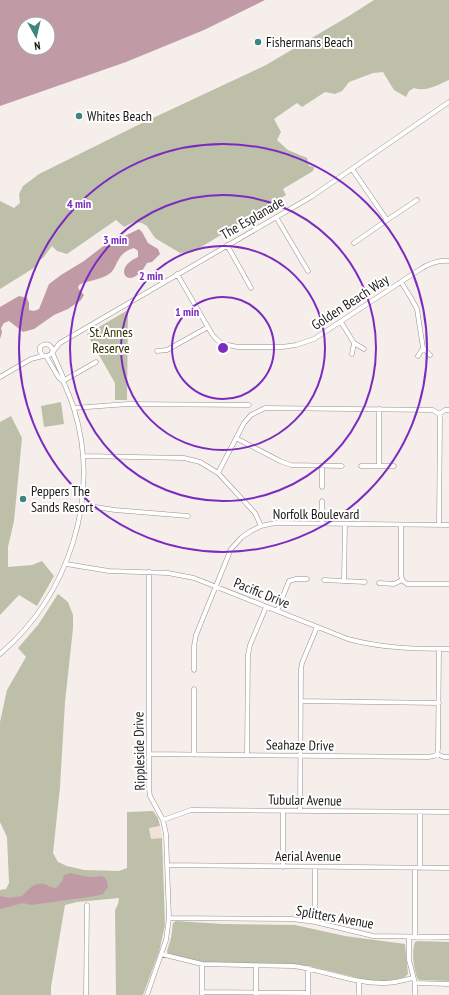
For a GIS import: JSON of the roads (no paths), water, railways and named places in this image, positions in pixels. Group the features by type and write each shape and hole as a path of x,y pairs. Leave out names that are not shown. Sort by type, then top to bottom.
{"street":[{"name":"The Esplanade","path":"0,377 31,360 50,355 60,343 312,196 449,102"},
{"path":"352,169 387,220"},
{"path":"354,243 417,200"},
{"path":"276,217 308,271"},
{"path":"227,246 251,288"},
{"name":"Golden Beach Way","path":"177,274 216,339 227,346 282,347 296,345 314,339 427,265 444,260 449,261"},
{"path":"401,282 417,310 423,348 430,355"},
{"path":"341,322 354,343 364,348"},
{"path":"157,351 168,350 208,327"},
{"name":"The Esplanade","path":"31,360 43,344 60,343"},
{"path":"352,354 354,343"},
{"path":"49,344 63,377 62,381"},
{"path":"418,356 423,348"},
{"path":"0,654 20,635 40,610 55,587 66,564 76,533 82,505 84,478 83,456 79,428 74,408 62,381 45,356 41,353 40,349"},
{"path":"62,381 96,362"},
{"path":"74,408 128,404 249,405"},
{"path":"218,473 247,418 255,412 265,408 433,410 439,414 440,418 439,525"},
{"path":"379,409 379,466"},
{"path":"439,414 445,410 449,410"},
{"path":"236,438 285,463 296,466 342,466"},
{"path":"83,456 189,459 207,465 218,473 255,513 261,526"},
{"path":"322,466 322,487"},
{"path":"361,466 394,466"},
{"path":"322,501 322,524"},
{"path":"82,505 188,516"},
{"name":"Norfolk Boulevard","path":"194,670 194,641 234,546 248,533 261,526 275,523 449,525"},
{"path":"344,581 345,524"},
{"path":"401,525 402,580"},
{"name":"Pacific Drive","path":"66,564 109,571 182,575 216,586 348,639 393,648 449,649"},
{"name":"Rippleside Drive","path":"147,995 168,933 169,918 166,834 163,820 149,793 149,572"},
{"path":"277,611 289,581 296,578 307,579"},
{"path":"324,580 365,582"},
{"path":"379,583 394,584 402,580"},
{"path":"402,580 407,584 449,584"},
{"path":"247,755 248,655 250,644 266,607"},
{"path":"300,811 302,663 316,627"},
{"path":"437,754 439,649"},
{"path":"194,689 194,755"},
{"path":"301,701 439,703"},
{"name":"Seahaze Drive","path":"149,754 428,757 437,754 444,757 449,757"},
{"name":"Tubular Avenue","path":"163,820 191,810 449,812"},
{"path":"283,811 283,867"},
{"path":"420,812 420,868"},
{"name":"Aerial Avenue","path":"167,866 449,868"},
{"path":"315,867 315,922"},
{"path":"415,868 415,937"},
{"path":"86,995 87,905"},
{"name":"Splitters Avenue","path":"169,918 292,919 315,922 363,934 409,937 449,937"},
{"path":"409,937 409,960 415,983 415,995"},
{"path":"161,954 202,964 293,966 308,968 359,981 384,983 413,978"},
{"path":"202,964 202,994 308,994 308,968"},
{"path":"256,966 256,994"},
{"path":"359,981 359,995"},
{"path":"415,983 449,984"}],"place":[{"name":"Fishermans Beach","path":"258,42"},
{"name":"Whites Beach","path":"79,116"},
{"name":"Peppers The Sands Resort","path":"23,499"}],"park label":[{"name":"St. Annes Reserve","path":"111,340"}]}
